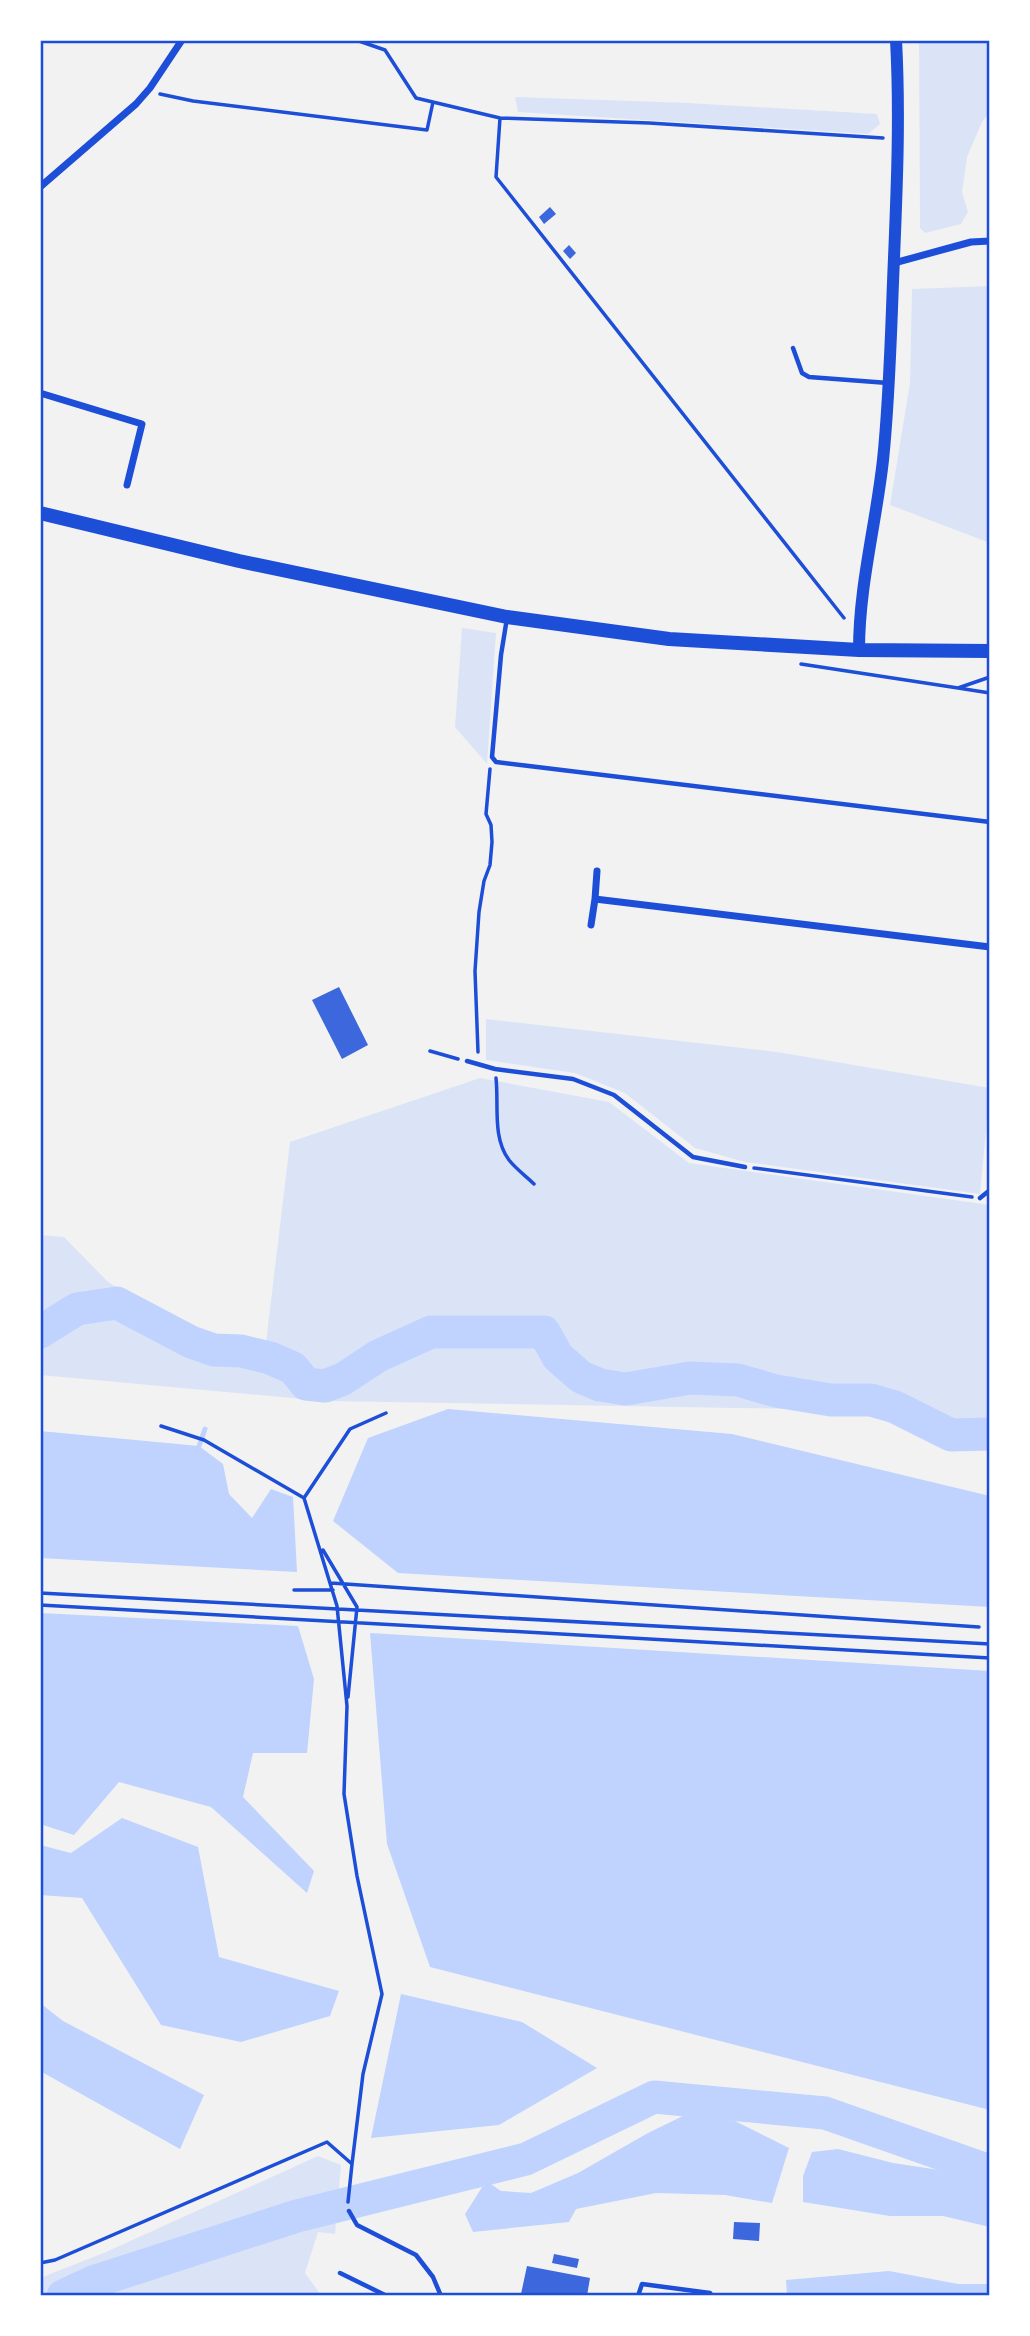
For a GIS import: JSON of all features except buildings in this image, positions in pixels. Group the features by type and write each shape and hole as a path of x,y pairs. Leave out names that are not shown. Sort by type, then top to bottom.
{"main road":[{"path":"40,513 240,561 507,617 642,636 779,646 859,650 990,651"}],"street":[{"path":"40,187 136,104 148,91 182,40"},
{"path":"859,650 861,598 883,462 888,383 897,139 896,40"},
{"path":"894,263 971,242 990,240"},
{"path":"40,393 142,424 127,485"},
{"path":"591,925 597,871"},
{"path":"595,899 990,947"}],"lane":[{"path":"793,348 802,373 809,377 888,383"},
{"path":"507,617 492,757 496,762 990,822"},
{"path":"467,1061 495,1069 573,1079 614,1096 693,1157 745,1167"},
{"path":"980,1198 990,1190"},
{"path":"349,2211 357,2225 416,2255 433,2277 441,2296"},
{"path":"340,2273 387,2296"},
{"path":"638,2296 642,2284 710,2293 712,2296"}],"path":[{"path":"356,40 385,50 416,98 500,118 649,123 897,139"},
{"path":"148,91 193,101 427,130 433,102"},
{"path":"500,118 496,177 844,616"},
{"path":"779,646 795,663 990,694"},
{"path":"958,688 990,677"},
{"path":"479,1065 475,971 479,912 484,881 490,865 492,842 491,825 486,814 492,757"},
{"path":"430,1051 467,1061"},
{"path":"495,1069 498,1098 496,1126 508,1159 534,1184"},
{"path":"745,1167 980,1198"},
{"path":"304,1498 350,1429 386,1413"},
{"path":"161,1426 204,1440 304,1498 337,1609 347,1706"},
{"path":"320,1545 357,1610 347,1706 344,1794 357,1876 382,1994 363,2074 347,2193"},
{"path":"331,1583 979,1627"},
{"path":"294,1590 333,1590"},
{"path":"40,1593 990,1644"},
{"path":"40,1605 990,1658"},
{"path":"40,2263 55,2260 327,2142 352,2164"}],"shaded area":[{"path":"919,40 990,40 990,112 982,122 967,157 962,192 968,212 961,224 925,233 920,228"},
{"path":"515,97 689,103 877,114 880,124 868,134 518,112"},
{"path":"990,286 990,543 890,505 910,383 912,289"},
{"path":"462,628 496,633 487,764 455,727"},
{"path":"486,1019 777,1052 990,1088 980,1194 745,1162 695,1148 625,1093 575,1073 486,1060"},
{"path":"480,1078 609,1102 689,1163 990,1205 990,1426 952,1427 875,1396 766,1384 801,1409 325,1401 40,1375 40,1235 64,1237 108,1282 199,1338 265,1351 290,1142"},
{"path":"318,2156 341,2165 335,2234 318,2232 305,2273 324,2296 40,2296 40,2278 106,2252"}],"water":[{"path":"448,1409 732,1434 990,1496 990,1607 398,1573 333,1521 368,1438"},
{"path":"40,1431 199,1446 223,1464 229,1494 252,1518 271,1489 293,1497 297,1572 40,1558"},
{"path":"40,1613 298,1626 314,1679 307,1753 253,1753 243,1797 314,1871 307,1893 211,1807 119,1782 74,1835 40,1824"},
{"path":"370,1633 990,1671 990,2110 430,1967 387,1844"},
{"path":"122,1818 198,1847 219,1957 339,1991 330,2016 241,2042 161,2025 82,1898 40,1895 40,1845 71,1853"},
{"path":"401,1994 522,2022 597,2068 499,2125 371,2138"},
{"path":"40,2003 63,2021 204,2095 180,2149 40,2071"},
{"path":"687,2114 735,2121 789,2148 772,2203 725,2195 656,2193 576,2209 569,2222 473,2232 465,2214 486,2181 501,2191 531,2193 578,2173"},
{"path":"838,2149 893,2163 966,2174 990,2187 990,2227 943,2216 890,2216 803,2202 803,2176 812,2152"},
{"path":"889,2271 958,2284 990,2284 990,2296 787,2296 786,2280"}],"waterway":[{"path":"40,1332 77,1309 117,1303 191,1342 214,1350 241,1351 270,1358 293,1368 306,1384 325,1386 343,1379 378,1356 431,1332 544,1332 558,1357 581,1377 600,1385 626,1389 690,1378 738,1380 776,1391 831,1400 871,1400 895,1407 951,1435 990,1434"},
{"path":"199,1446 205,1429"},
{"path":"63,2296 93,2282 297,2216 526,2159 654,2097 825,2113 990,2171"}]}
